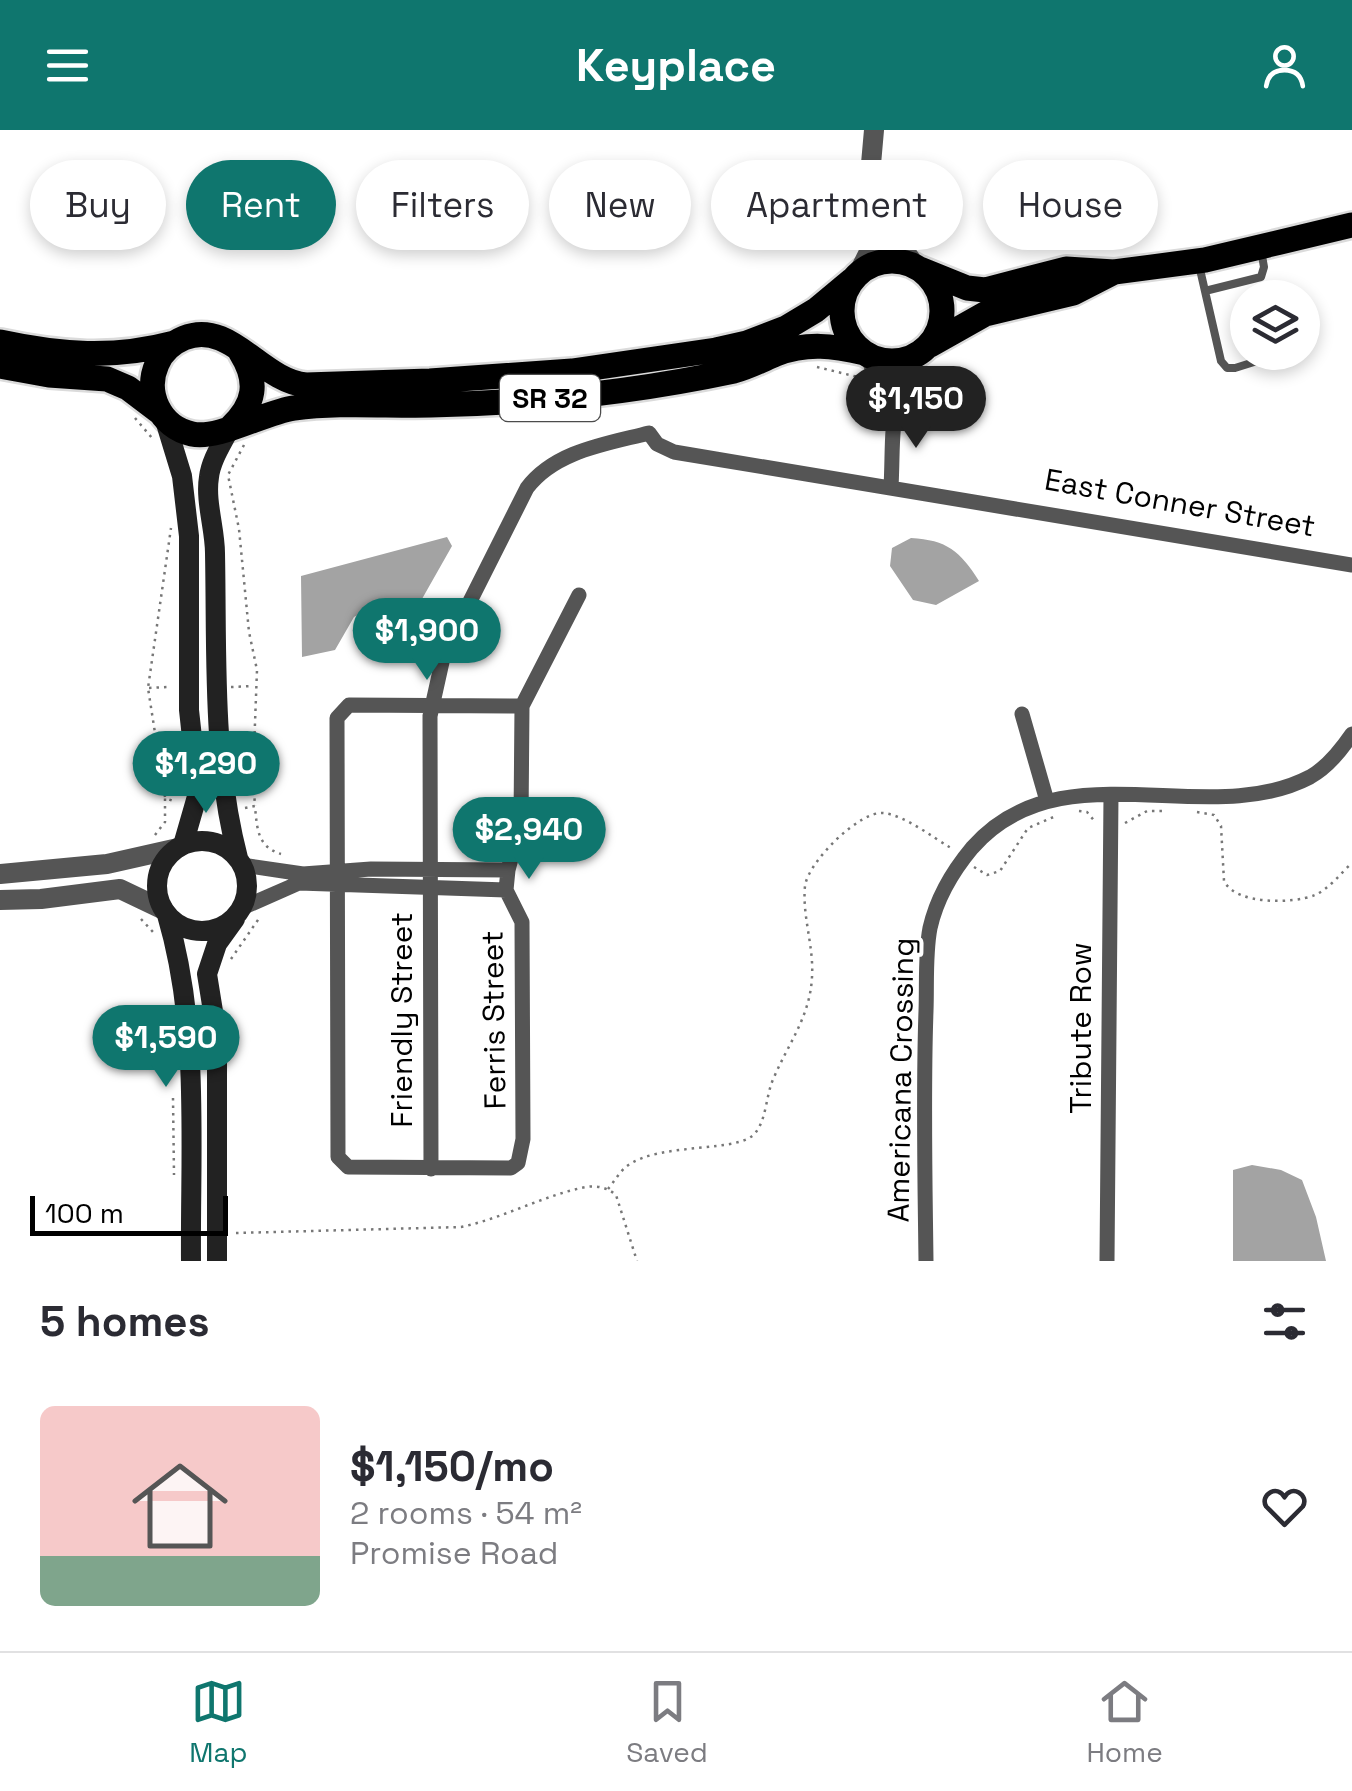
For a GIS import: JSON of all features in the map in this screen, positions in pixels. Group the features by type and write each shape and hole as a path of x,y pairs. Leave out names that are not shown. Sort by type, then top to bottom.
{"main road":[{"path":"1114,272 1073,293 986,314 912,357 889,361 866,354 849,336 842,314 846,290 855,277 880,262 904,262 967,288 986,290 1066,269 1114,272 1198,261 1352,225"},
{"path":"918,268 934,284 942,302 938,332 924,350"},
{"name":"SR 32","path":"0,342 98,356 147,350 189,336 209,334 230,342 280,378 306,385 572,371 656,361 746,343 800,320 855,277"},
{"path":"174,342 161,356 153,374 153,416 182,476 189,536 189,710 198,792 180,846 162,865 157,888 184,983 190,1031 191,1261"},
{"name":"SR 32","path":"0,366 114,382 153,416 195,435 236,433 279,411 312,406 503,402 646,386 742,369 811,345 866,354"},
{"path":"217,1261 217,1036 208,974 217,944 239,913 248,886 223,792 217,740 215,546 208,477 236,433 253,392 253,376 239,350"},
{"path":"180,846 207,841 230,850 240,862"},
{"path":"165,912 176,924 200,932 224,926 239,913"}],"street":[{"path":"871,160 874,130"},
{"path":"855,277 870,250"},
{"path":"905,250 918,268"},
{"path":"892,488 892,414 902,384 924,350"},
{"path":"866,354 892,414"},
{"name":"East Conner Street","path":"648,433 657,444 674,452 1352,565"},
{"name":"Friendly Street","path":"431,1169 428,870 432,706 444,653 534,478 564,457 648,433"},
{"name":"Ferris Street","path":"431,1169 511,1168 518,1163 523,1139 522,922 506,890 522,821 522,706 580,595"},
{"path":"431,1169 357,1169 338,1157 336,725 349,704 522,706"},
{"path":"1022,714 1047,801"},
{"name":"Americana Crossing","path":"926,1261 925,1061 932,920 951,876 978,842 1001,823 1047,801 1084,795 1253,793 1286,787 1314,775 1338,754 1352,734"},
{"name":"Tribute Row","path":"1107,1261 1110,795"},
{"path":"0,874 107,864 180,846"},
{"path":"240,862 303,874 429,888 506,890"},
{"path":"239,913 298,884 371,869 508,870"},
{"path":"0,900 120,889 165,912"}],"lane":[{"path":"1205,291 1261,277 1264,267 1260,247"},
{"path":"1198,261 1221,361 1230,368"}],"path":[{"path":"153,416 151,436 156,450"},
{"path":"236,433 228,474 242,548 256,686 252,776 255,806 261,841 267,850 282,854"},
{"path":"149,839 165,822 166,798 148,688 172,522"},
{"path":"230,687 256,686"},
{"path":"148,688 168,688"},
{"path":"166,798 182,805"},
{"path":"239,810 255,806"},
{"path":"1124,824 1146,811 1177,811"},
{"path":"608,1189 627,1166 666,1149 741,1144 760,1129 772,1081 799,1033 808,1006 812,974 804,902 806,880 820,854 864,818 878,812 891,814 952,849"},
{"path":"974,866 988,875 1000,871 1028,828 1052,817 1087,812 1097,824"},
{"path":"1197,812 1214,814 1222,826 1224,881 1237,895 1256,900 1318,894 1352,863"},
{"path":"229,963 252,925 266,911"},
{"path":"130,914 149,926 155,936"},
{"path":"173,1084 174,1182"},
{"path":"234,1233 461,1227 487,1222 589,1186 608,1189 616,1195 637,1261"}],"shaded area":[{"path":"447,537 452,546 418,606 370,609 354,617 335,650 302,657 301,576"},
{"path":"911,538 934,541 951,549 979,581 936,605 913,600 890,566 892,548"},
{"path":"1252,1165 1281,1170 1302,1180 1326,1261 1233,1261 1233,1170"}]}
